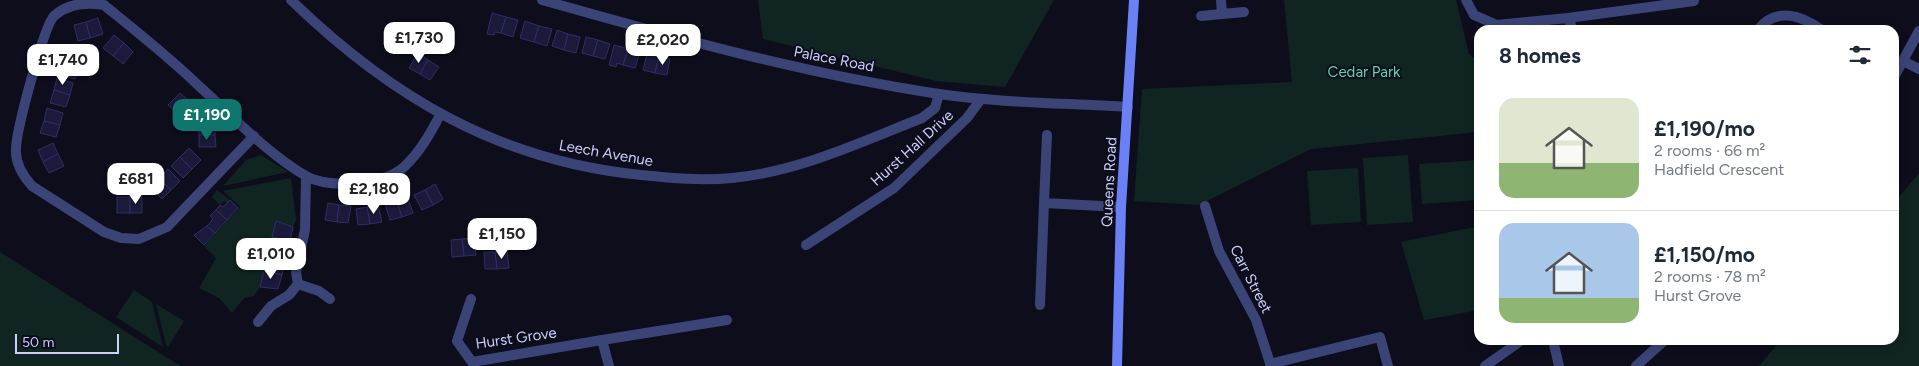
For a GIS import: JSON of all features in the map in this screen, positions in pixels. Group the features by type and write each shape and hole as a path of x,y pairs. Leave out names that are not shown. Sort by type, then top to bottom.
{"main road":[{"name":"Queens Road","path":"1117,366 1121,207 1134,0"}],"street":[{"name":"Leech Avenue","path":"292,0 322,30 359,60 398,90 440,115 474,132 554,159 616,173 673,178 732,178 777,170 825,157 922,118 935,108 939,94"},
{"name":"Palace Road","path":"542,0 678,39 810,71 939,94 1128,107"},
{"path":"1221,0 1222,14"},
{"path":"1466,0 1474,15 1497,25 1568,18 1694,0"},
{"path":"254,136 167,227 138,239 122,238 104,232 32,186 24,176 16,150 24,101 52,17 70,6 89,2 104,5 180,68 254,136 306,176 318,181 346,184 383,177 402,169 423,147 440,115"},
{"path":"1201,16 1244,12"},
{"path":"1763,25 1769,19 1786,15 1808,20 1815,25"},
{"path":"1568,18 1571,25"},
{"path":"1899,68 1919,31"},
{"path":"1903,61 1919,69"},
{"name":"Hurst Hall Drive","path":"806,245 894,188 967,118 981,98"},
{"path":"1040,305 1047,135"},
{"path":"258,322 271,306 289,295 298,284 296,272 305,230 306,176"},
{"path":"1044,203 1121,207"},
{"name":"Carr Street","path":"1205,206 1219,251 1256,320 1271,365"},
{"path":"298,284 319,291 330,299"},
{"name":"Hurst Grove","path":"471,299 457,341 472,362 727,320"},
{"path":"1271,365 1380,337 1388,366"},
{"path":"602,340 609,366"},
{"path":"1485,366 1515,345"},
{"path":"1553,345 1559,366"},
{"path":"1636,366 1659,345"}],"green space":[{"path":"758,0 1054,0 1005,87 936,81 763,39"},
{"name":"Cedar Park","path":"1284,0 1456,0 1469,54 1474,58 1474,133 1311,149 1199,205 1134,201 1142,89 1292,82"},
{"path":"261,155 288,172 223,186 246,160"},
{"path":"1408,155 1413,222 1367,225 1363,158"},
{"path":"1474,160 1474,200 1422,204 1419,164"},
{"path":"1358,168 1361,222 1311,225 1307,171"},
{"path":"1919,173 1919,366 1759,366 1777,345 1899,345 1899,197"},
{"path":"291,178 296,220 293,227 276,221 260,287 254,296 244,298 232,313 219,298 199,288 216,258 204,246 240,207 223,191"},
{"path":"217,190 230,200 227,203 224,201 220,205 212,197"},
{"path":"1474,227 1474,311 1424,320 1401,242"},
{"path":"0,252 166,357 181,366 0,366"},
{"path":"134,290 152,302 163,347 116,317"},
{"path":"156,304 184,321 168,347 166,345"}],"building":[{"path":"492,13 506,17 501,33 495,32 494,35 487,34"},
{"path":"506,17 518,20 513,37 501,33"},
{"path":"98,18 103,34 90,38 86,22"},
{"path":"525,21 539,26 534,42 520,38"},
{"path":"86,22 90,38 78,41 74,25"},
{"path":"539,26 552,29 547,46 534,42"},
{"path":"557,30 568,34 564,50 552,46"},
{"path":"568,34 580,37 576,53 564,50"},
{"path":"114,35 124,43 113,56 103,48"},
{"path":"586,37 598,40 593,56 582,53"},
{"path":"598,40 610,44 605,59 593,56"},
{"path":"124,43 133,52 123,64 113,56"},
{"path":"614,45 628,49 623,65 617,63 616,67 609,65"},
{"path":"628,49 640,52 635,68 623,65"},
{"path":"67,50 83,55 79,67 63,62"},
{"path":"418,53 428,60 420,74 409,68"},
{"path":"647,54 659,57 655,73 643,70"},
{"path":"659,57 670,59 667,75 655,73"},
{"path":"428,60 439,67 430,80 420,74"},
{"path":"63,62 79,67 75,79 59,74"},
{"path":"57,78 73,83 70,95 54,90"},
{"path":"54,90 70,95 66,107 50,103"},
{"path":"180,93 189,101 178,114 168,105"},
{"path":"189,101 198,110 187,122 178,114"},
{"path":"47,108 63,113 60,125 44,121"},
{"path":"44,121 60,125 56,137 40,133"},
{"path":"198,122 215,122 215,135 199,135"},
{"path":"199,135 215,135 216,147 199,147"},
{"path":"53,143 58,154 43,162 38,150"},
{"path":"189,148 201,160 192,169 180,157"},
{"path":"58,154 64,166 49,173 43,162"},
{"path":"180,157 192,169 183,178 171,166"},
{"path":"168,169 180,181 171,190 159,178"},
{"path":"159,178 171,190 162,199 150,187"},
{"path":"435,184 443,199 433,205 425,190"},
{"path":"425,190 433,205 422,210 414,195"},
{"path":"407,196 413,213 402,217 396,200"},
{"path":"117,197 130,197 130,213 117,213"},
{"path":"130,197 142,197 142,213 130,213"},
{"path":"230,200 238,208 227,220 216,210 220,205 223,207"},
{"path":"396,200 402,217 390,220 385,204"},
{"path":"328,203 339,205 337,222 325,220"},
{"path":"339,205 351,206 348,223 337,222"},
{"path":"378,205 382,222 370,224 367,207"},
{"path":"367,207 370,224 358,225 356,209"},
{"path":"216,210 227,220 215,233 207,226 213,219 210,216"},
{"path":"276,221 293,227 290,241 272,237"},
{"path":"207,226 215,233 204,245 194,235"},
{"path":"272,237 290,241 286,256 268,254"},
{"path":"474,238 476,255 464,256 462,239"},
{"path":"462,239 464,256 452,257 451,240"},
{"path":"507,250 509,268 497,269 495,252"},
{"path":"484,252 495,252 497,269 485,269"},
{"path":"268,254 285,260 282,275 264,271"},
{"path":"264,271 282,275 278,289 260,287"}]}
